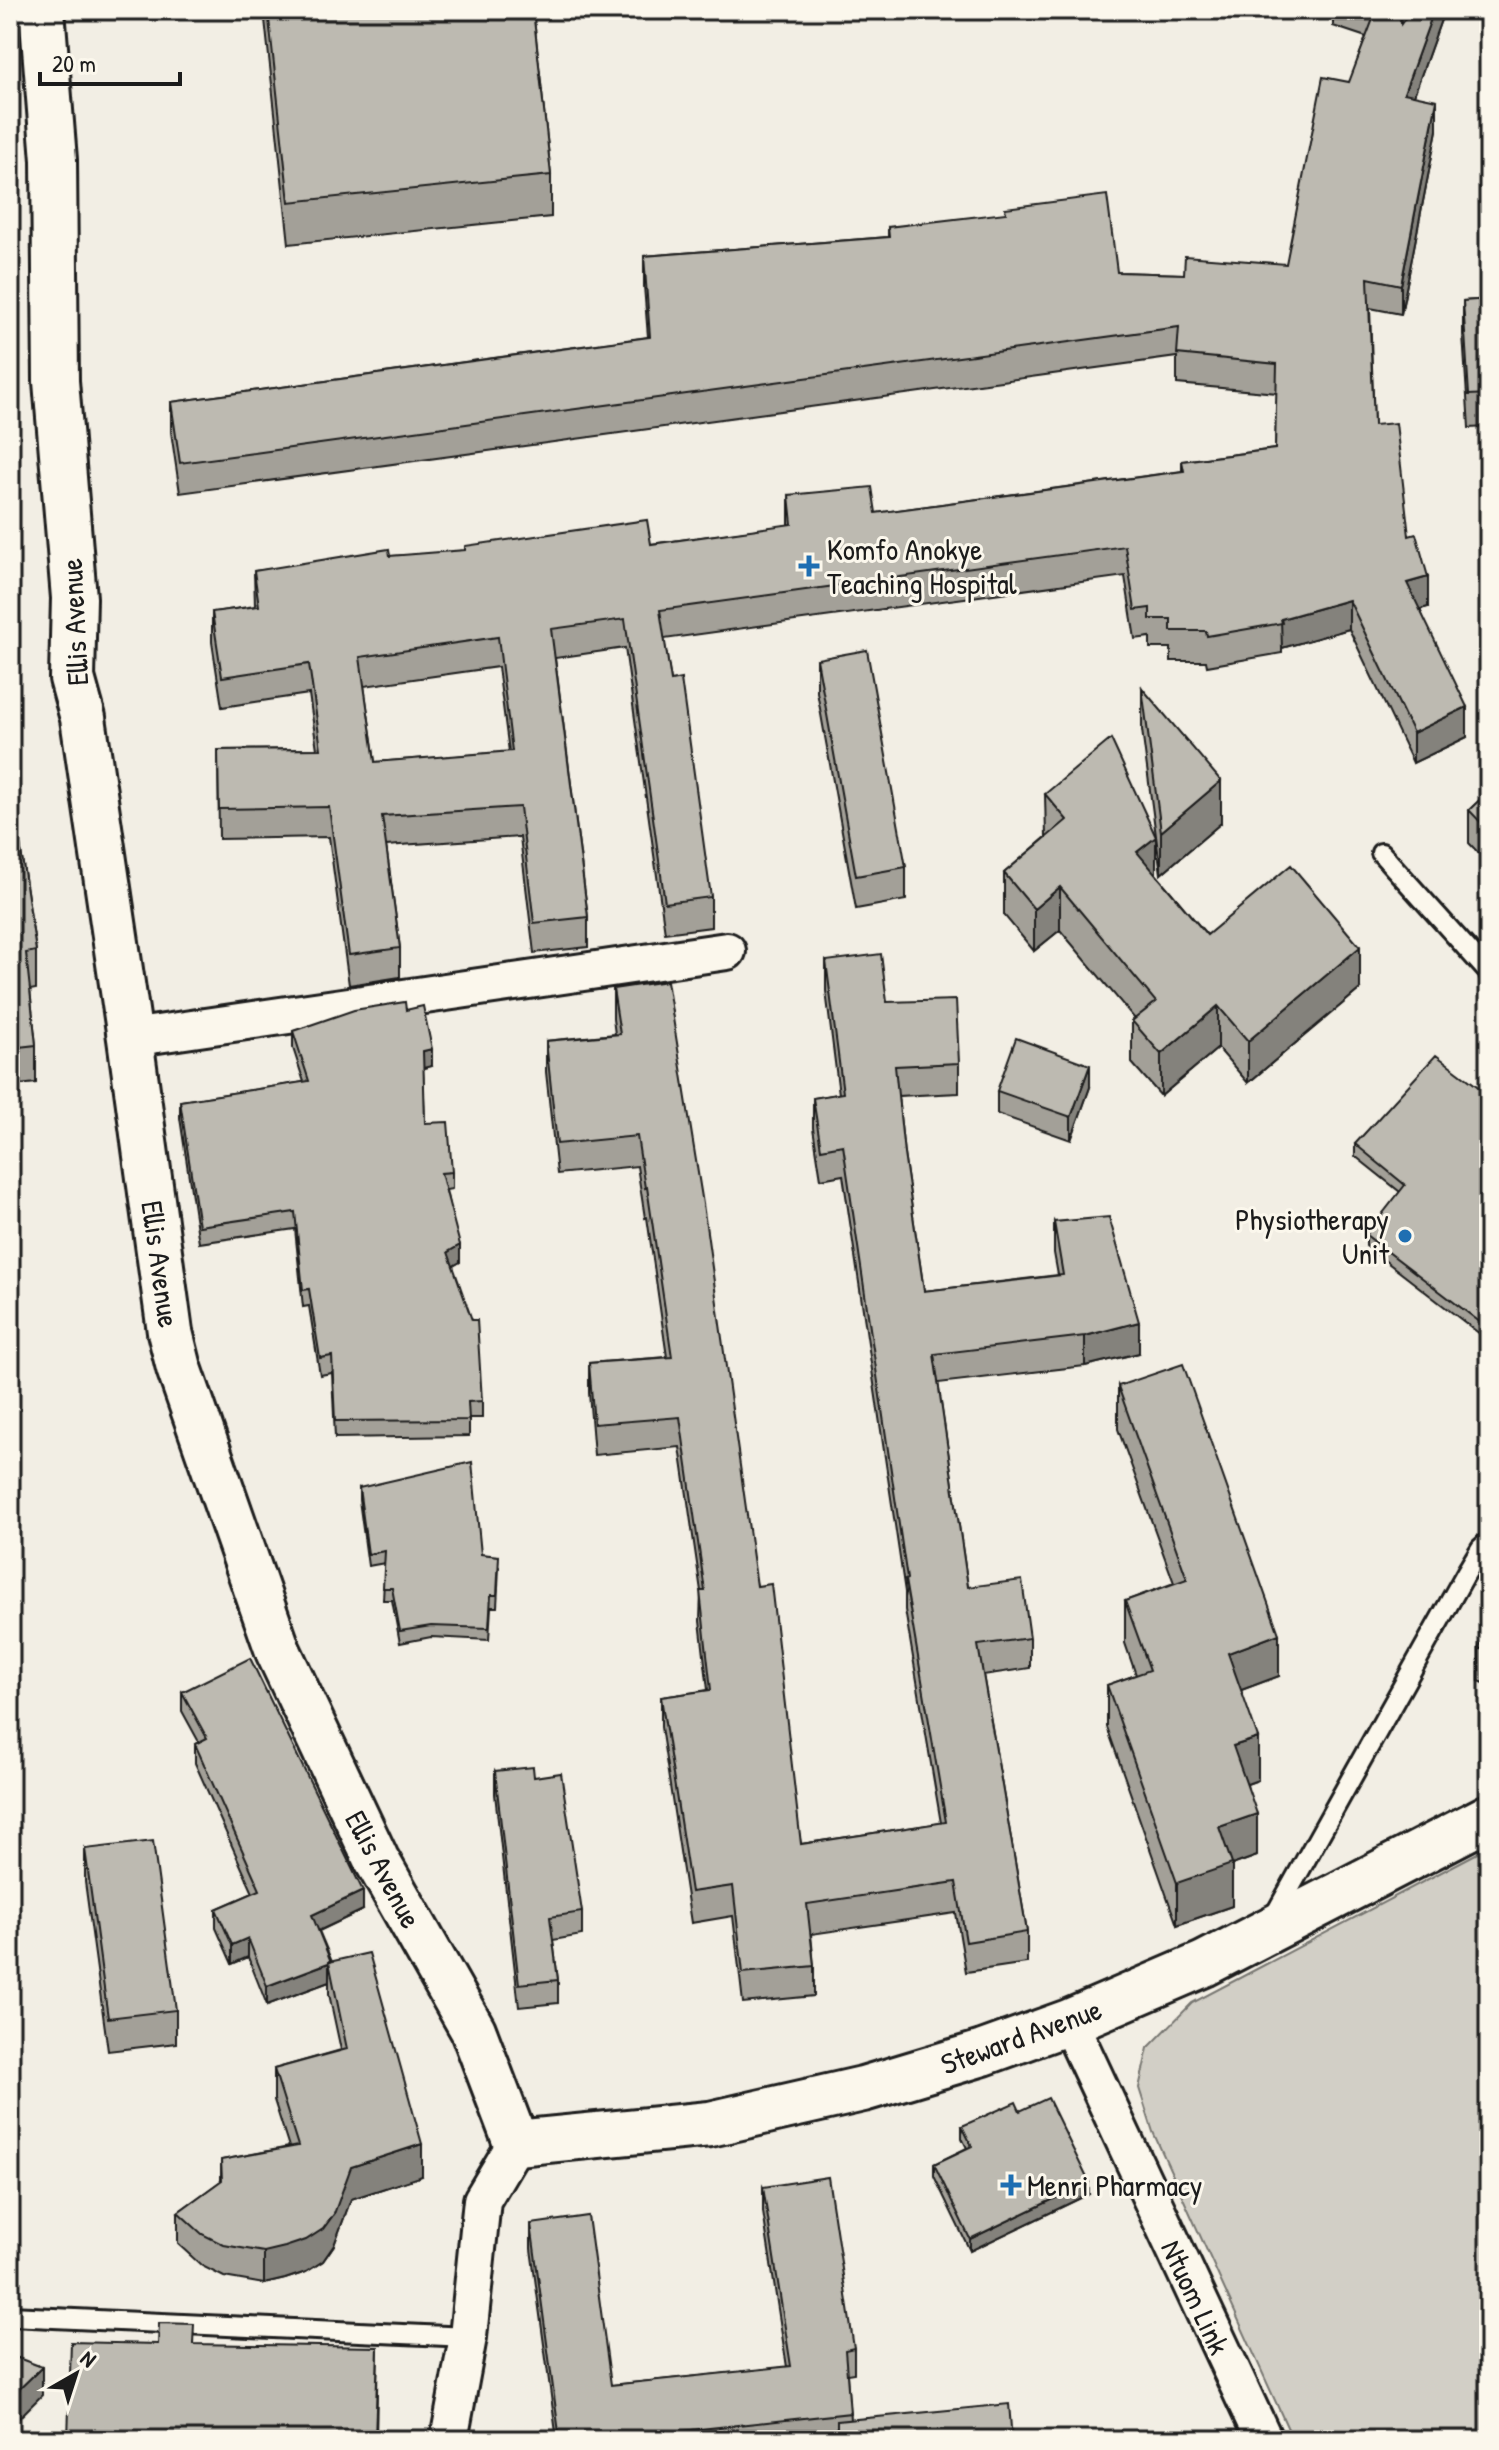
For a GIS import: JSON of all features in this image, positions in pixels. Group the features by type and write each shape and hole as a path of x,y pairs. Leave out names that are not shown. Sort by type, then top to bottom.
{"street":[{"name":"Ellis Avenue","path":"42,10 54,160 56,381 74,598 72,678 83,718 170,1332 179,1368 278,1651 376,1859 473,2030 516,2143"},
{"path":"130,1038 727,951"},
{"name":"Steward Avenue","path":"516,2143 710,2124 863,2089 983,2053 1069,2022 1204,1964 1489,1817"},
{"name":"Ntuom Link","path":"1069,2022 1264,2440"},
{"path":"449,2440 468,2337 482,2200 516,2143"}],"lane":[{"path":"1381,853 1489,973"},
{"path":"1264,1934 1466,1573 1481,1548 1489,1541"},
{"path":"10,2316 468,2337"}],"shaded area":[{"path":"1489,1847 1489,2440 1293,2440 1153,2132 1139,2088 1148,2048 1192,2003"}],"building":[{"path":"268,10 533,10 551,175 289,202"},
{"path":"1373,10 1400,10 1401,24 1411,10 1434,10 1404,93 1437,100 1401,285 1368,278 1374,425 1396,423 1409,536 1416,534 1428,577 1407,583 1467,707 1413,733 1349,600 1281,619 1282,623 1207,636 1206,631 1171,631 1171,619 1150,619 1150,608 1135,610 1125,546 660,610 671,681 681,679 711,897 665,903 625,619 551,629 588,917 534,923 520,807 382,816 400,948 349,955 329,807 219,809 218,750 321,749 309,664 222,677 212,612 259,606 254,571 389,549 390,556 465,550 465,546 647,520 651,544 792,524 789,495 872,487 876,513 1184,471 1182,461 1275,449 1277,364 1177,354 1179,327 180,463 171,402 650,337 644,256 889,237 888,227 1006,213 1005,208 1107,195 1117,272 1184,274 1185,256 1286,264 1323,77 1349,82 1376,11","holes":["498,637 512,751 375,762 360,657"]},
{"path":"1489,299 1489,394 1469,395 1463,301"},
{"path":"10,300 15,315 19,377 10,394"},
{"path":"1489,502 1489,521 1483,504"},
{"path":"867,650 906,867 856,876 817,659"},
{"path":"1142,688 1221,781 1161,832"},
{"path":"1111,739 1156,837 1137,852 1207,935 1291,865 1360,947 1248,1041 1218,1006 1161,1054 1132,1021 1156,1002 1060,887 1034,909 1004,873 1067,820 1045,794"},
{"path":"10,778 36,951 26,953 36,1045 10,1048"},
{"path":"1489,791 1489,831 1469,810"},
{"path":"881,954 887,1002 956,1000 959,1063 895,1066 924,1291 1063,1275 1054,1222 1109,1217 1139,1322 1085,1336 934,1354 968,1587 1022,1580 1030,1638 978,1645 1027,1932 966,1942 956,1882 807,1904 814,1966 743,1973 733,1886 691,1892 661,1697 711,1690 700,1591 705,1591 680,1417 594,1424 589,1363 672,1357 637,1136 557,1144 546,1041 620,1034 613,989 667,981 703,1204 757,1586 771,1584 801,1844 946,1822 905,1580 843,1145 821,1149 813,1098 843,1093 826,961"},
{"path":"405,1002 406,1010 423,1006 432,1049 423,1051 425,1123 448,1122 452,1172 441,1173 460,1245 448,1252 472,1320 477,1320 482,1401 468,1402 469,1420 335,1421 332,1356 320,1358 309,1289 303,1290 295,1212 199,1226 180,1101 309,1081 293,1031 354,1010"},
{"path":"1016,1038 1090,1065 1071,1117 997,1091"},
{"path":"1436,1055 1489,1095 1489,1329 1366,1235 1405,1185 1355,1144"},
{"path":"1183,1364 1279,1634 1228,1653 1258,1738 1233,1746 1257,1814 1219,1827 1232,1864 1177,1883 1107,1685 1150,1670 1125,1601 1187,1579 1118,1386"},
{"path":"472,1462 481,1554 499,1556 497,1595 491,1595 489,1628 431,1626 400,1631 392,1588 383,1588 385,1551 368,1554 359,1488"},
{"path":"1489,1619 1489,1652 1479,1648"},
{"path":"250,1658 363,1891 312,1915 331,1962 267,1986 248,1938 232,1945 216,1909 260,1890 195,1744 207,1738 182,1692"},
{"path":"533,1767 534,1777 561,1773 582,1912 550,1917 558,1980 519,1984 495,1771"},
{"path":"153,1841 176,2010 108,2018 85,1849"},
{"path":"369,1953 422,2144 351,2167 334,2214 323,2229 306,2240 264,2252 224,2245 202,2234 178,2212 222,2180 221,2160 298,2146 274,2069 347,2049 329,1962"},
{"name":"Menri Pharmacy","path":"1048,2098 1089,2182 970,2239 934,2164 972,2146 962,2126 1016,2102 1020,2111"},
{"path":"828,2177 854,2348 845,2350 850,2413 682,2431 682,2440 646,2440 646,2436 560,2440 531,2224 588,2216 611,2385 791,2366 763,2187"},
{"path":"159,2323 194,2324 193,2344 378,2347 375,2440 68,2440 71,2342 158,2344"},
{"path":"10,2355 42,2367 10,2398"},
{"path":"1009,2404 1012,2440 837,2440 837,2421"}],"place":[{"name":"Komfo Anokye Teaching Hospital","path":"809,566"},
{"name":"Physiotherapy Unit","path":"1405,1236"},
{"name":"Menri Pharmacy","path":"1011,2185"}]}
